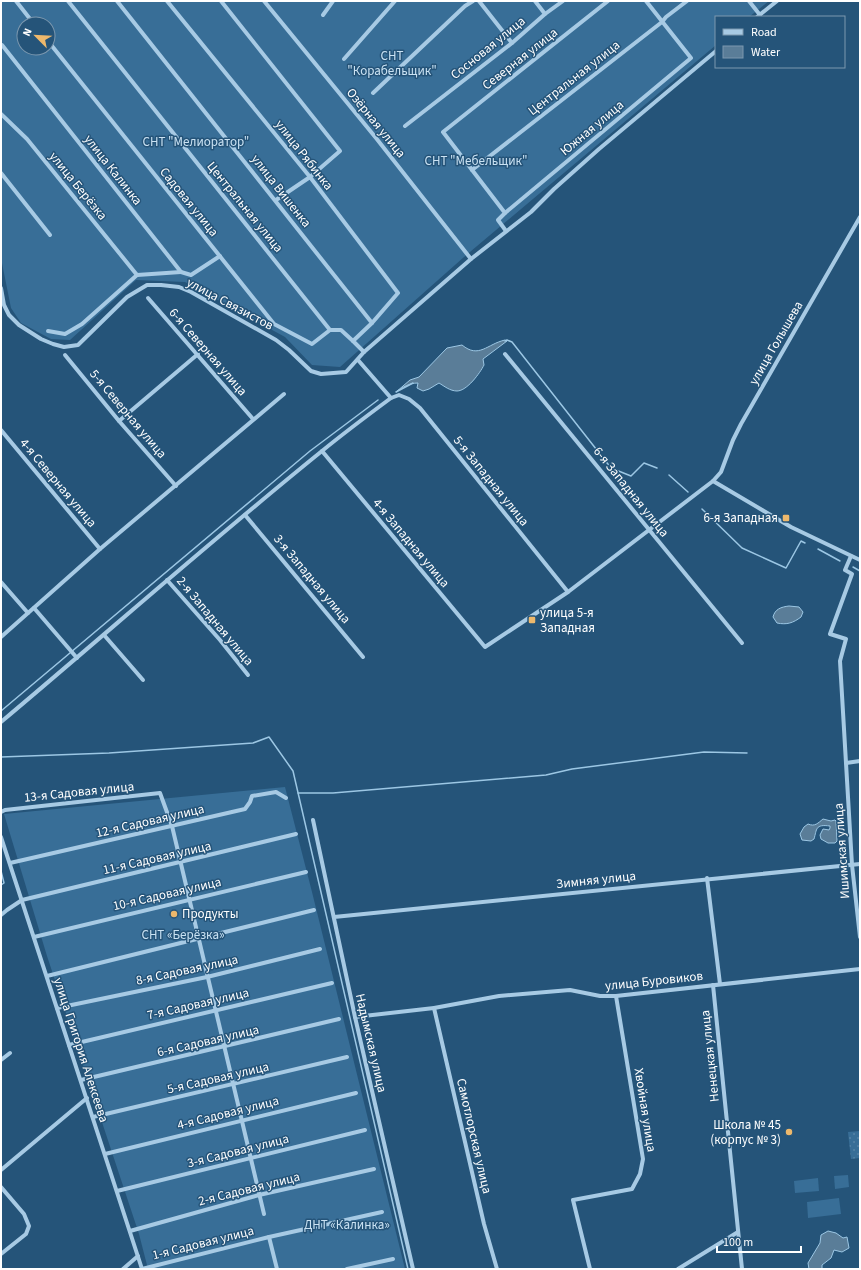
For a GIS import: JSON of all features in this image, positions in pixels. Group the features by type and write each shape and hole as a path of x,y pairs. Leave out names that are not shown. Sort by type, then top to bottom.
{"street":[{"path":"16,1 28,16"},
{"name":"Центральная улица","path":"68,1 330,330"},
{"name":"улица Вишенка","path":"117,1 372,323"},
{"name":"улица Рябинка","path":"167,1 310,177 398,293 372,323"},
{"path":"221,1 340,151 310,177 276,200"},
{"name":"Озёрная улица","path":"264,1 371,132 471,259"},
{"path":"323,15 333,1"},
{"path":"344,59 395,1"},
{"path":"372,93 465,6 473,1"},
{"path":"479,1 512,43"},
{"path":"535,1 545,14"},
{"name":"Сосновая улица","path":"406,126 512,43 562,1"},
{"name":"Северная улица","path":"472,170 443,132 608,1"},
{"path":"646,1 662,22"},
{"name":"Центральная улица","path":"472,170 687,1"},
{"path":"749,1 759,16 777,1"},
{"name":"Южная улица","path":"505,213 691,58 662,22"},
{"name":"улица Калинка","path":"2,45 181,272"},
{"name":"Садовая улица","path":"56,51 274,324 312,344 330,330"},
{"path":"1,722 78,658 167,580 322,451 391,398 358,360 364,352 471,259 531,212 554,189 600,148 715,53"},
{"name":"улица Берёзка","path":"1,114 27,140 137,275"},
{"path":"472,170 505,213 498,220 506,231"},
{"path":"1,173 50,235"},
{"name":"улица Голышева","path":"486,647 568,592 650,531 713,481 721,472 733,440 741,424 860,217"},
{"path":"48,331 65,334 82,324 137,275 181,272 191,275 220,256"},
{"name":"улица Связистов","path":"1,288 4,305 9,315 18,325 41,339 64,347 78,346 127,297 148,285 161,285 178,287 194,293 276,340 311,371 321,374 346,372 358,360"},
{"name":"6-я Северная улица","path":"148,298 253,419"},
{"path":"353,341 372,323"},
{"path":"330,330 341,330 364,352"},
{"path":"119,421 198,354"},
{"name":"6-я Западная улица","path":"505,354 742,642"},
{"name":"5-я Северная улица","path":"65,355 119,421 176,486"},
{"path":"1,637 100,549 284,394"},
{"name":"5-я Западная улица","path":"391,398 399,395 409,399 420,408 568,592"},
{"name":"4-я Северная улица","path":"1,430 100,549"},
{"name":"4-я Западная улица","path":"322,451 486,647"},
{"path":"713,481 791,527 860,560"},
{"name":"3-я Западная улица","path":"246,515 363,657"},
{"name":"Ишимская улица","path":"851,556 845,570 852,574 830,634 846,639 840,661 852,865 860,937"},
{"name":"2-я Западная улица","path":"167,580 220,640 248,675"},
{"path":"1,582 28,613"},
{"path":"34,608 78,658"},
{"path":"104,635 143,680"},
{"path":"846,763 860,761"},
{"name":"12-я Садовая улица","path":"10,863 245,809 252,796 276,792 286,798"},
{"name":"13-я Садовая улица","path":"1,812 13,809 160,793 172,826"},
{"name":"Надымская улица","path":"313,820 355,1018 412,1269"},
{"path":"172,826 264,1214"},
{"name":"11-я Садовая улица","path":"22,900 181,863 296,834"},
{"name":"улица Григория Алексеева","path":"1,837 142,1269"},
{"name":"Зимняя улица","path":"334,917 707,878 860,864"},
{"name":"10-я Садовая улица","path":"34,936 306,872"},
{"path":"707,878 720,984"},
{"path":"1,915 22,900"},
{"path":"47,976 198,937 314,910"},
{"name":"8-я Садовая улица","path":"57,1008 207,977 320,949"},
{"name":"улица Буровиков","path":"355,1018 434,1008 499,996 570,990 600,996 616,996 860,969"},
{"name":"7-я Садовая улица","path":"69,1045 332,983"},
{"name":"Ненецкая улица","path":"713,985 742,1269"},
{"name":"Хвойная улица","path":"590,1269 573,1200 632,1189 640,1174 643,1159 616,996"},
{"name":"Самотлорская улица","path":"434,1008 484,1224 497,1269"},
{"name":"6-я Садовая улица","path":"81,1080 339,1019"},
{"path":"1,1060 10,1053"},
{"name":"5-я Садовая улица","path":"93,1117 348,1057"},
{"name":"4-я Садовая улица","path":"105,1154 356,1093"},
{"path":"1,1170 87,1098"},
{"name":"3-я Садовая улица","path":"117,1191 364,1130"},
{"name":"2-я Садовая улица","path":"130,1230 259,1195 374,1169"},
{"path":"1,1187 24,1214 29,1226 26,1234 1,1254"},
{"name":"1-я Садовая улица","path":"142,1269 269,1237 382,1212"},
{"path":"678,1269 738,1232"},
{"path":"269,1237 277,1269"},
{"path":"123,1269 138,1256"},
{"path":"347,1269 393,1259"}],"green space":[{"name":"СНТ \"Мелиоратор\"","path":"1,1 769,1 750,16 715,16 715,46 464,257 340,367 312,365 285,337 185,282 136,280 70,340 51,339 21,323 11,308 1,258"},
{"name":"СНТ «Берёзка»","path":"285,787 405,1269 148,1269 139,1234 47,956 4,814"},
{"path":"860,1131 860,1158 851,1159 848,1132"},
{"path":"848,1175 849,1187 835,1189 834,1176"},
{"path":"818,1178 819,1191 795,1193 794,1181"},
{"path":"839,1198 841,1214 808,1218 807,1202"}],"water":[{"path":"505,340 507,341 483,359 484,365 480,372 469,385 461,390 452,390 439,383 423,391 417,388 418,383 406,386 396,392 410,380 419,377 447,348 462,345 473,351 478,351"},
{"path":"789,606 799,607 803,612 801,617 790,623 777,623 773,617 775,612 781,608"},
{"path":"823,819 836,821 837,841 835,843 828,843 821,839 820,835 823,829 829,830 830,826 819,827 816,830 814,839 811,841 802,840 800,834 804,827 808,824 816,824"},
{"path":"828,1231 836,1233 843,1238 847,1237 849,1248 842,1252 834,1250 831,1258 822,1265 822,1269 809,1269 808,1263 820,1243 821,1235"}],"waterway":[{"path":"505,341 507,340 512,342 611,468 631,476 644,463 657,468"},
{"path":"396,392 413,383"},
{"path":"1,711 310,451 378,400"},
{"path":"669,475 688,492"},
{"path":"702,509 742,548 786,568 801,541 805,543"},
{"path":"818,549 840,561"},
{"path":"853,567 860,571"},
{"path":"1,757 109,753 253,743 269,737 293,771 408,1269"},
{"path":"298,793 333,793 546,775 572,769 704,752 747,753"},
{"path":"1,871 4,883 1,885"}],"place":[{"name":"6-я Западная","path":"786,518"},
{"name":"улица 5-я Западная","path":"532,620"},
{"name":"Продукты","path":"174,914"},
{"name":"Школа № 45 (корпус № 3)","path":"789,1132"}],"park label":[{"name":"СНТ \"Корабельщик\"","path":"392,64"},
{"name":"СНТ \"Мебельщик\"","path":"476,161"},
{"name":"ДНТ «Калинка»","path":"347,1225"}]}
